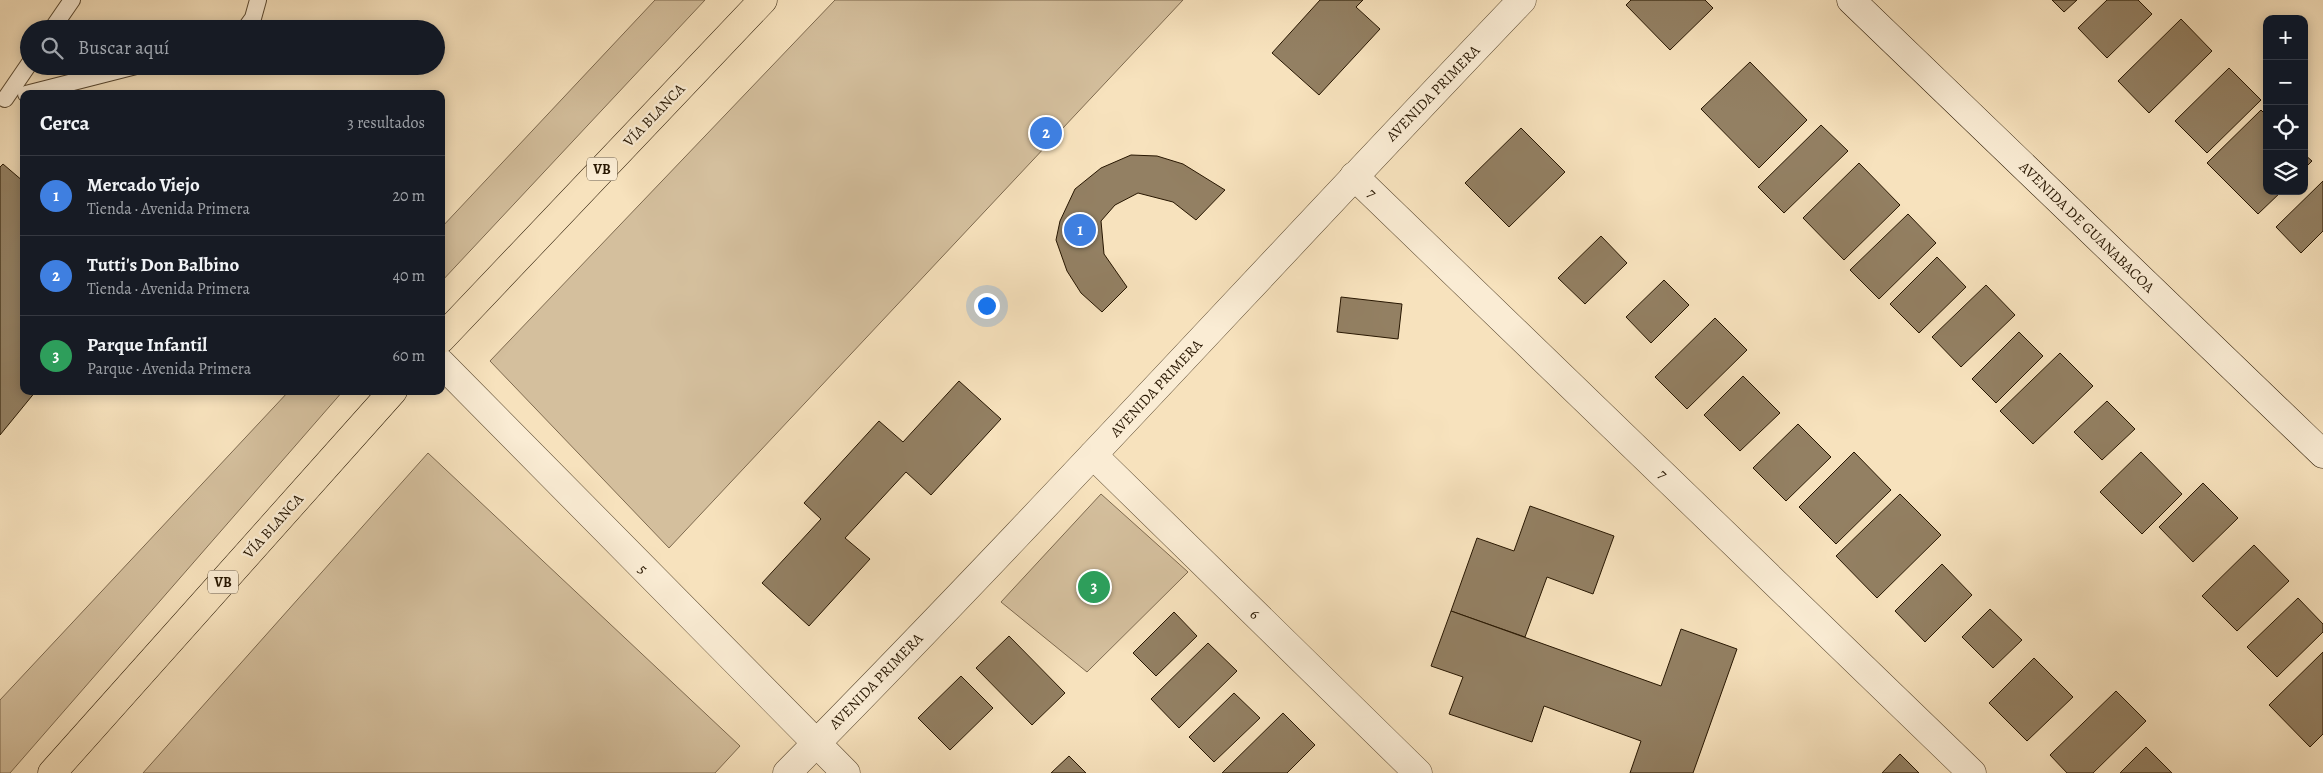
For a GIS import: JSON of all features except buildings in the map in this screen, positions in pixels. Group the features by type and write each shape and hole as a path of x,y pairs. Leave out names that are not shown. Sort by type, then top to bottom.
{"main road":[{"name":"VÍA BLANCA","path":"445,335 763,0"},
{"name":"VÍA BLANCA","path":"52,773 390,395"}],"street":[{"name":"AVENIDA PRIMERA","path":"787,773 1093,455 1522,0"},
{"name":"AVENIDA DE GUANABACOA","path":"1851,0 2323,454"},
{"name":"7","path":"1354,176 1972,773"},
{"name":"5","path":"445,367 815,744 846,773"},
{"name":"6","path":"1093,455 1418,773"}],"lane":[{"path":"58,20 72,0"},
{"path":"252,20 258,0"},
{"path":"3,100 21,75"},
{"path":"41,90 100,75"},
{"path":"3,100 20,95"}],"shaded area":[{"path":"655,0 705,0 445,278 445,224"},
{"path":"835,0 1183,0 669,548 490,361"},
{"path":"285,395 340,395 10,773 0,773 0,700"},
{"path":"428,453 740,746 715,773 143,773"},
{"path":"1101,494 1188,572 1087,672 1001,602"}],"place":[{"name":"Tutti's Don Balbino","path":"1046,133"},
{"name":"Mercado Viejo","path":"1080,230"},
{"name":"Parque Infantil","path":"1094,587"}]}
